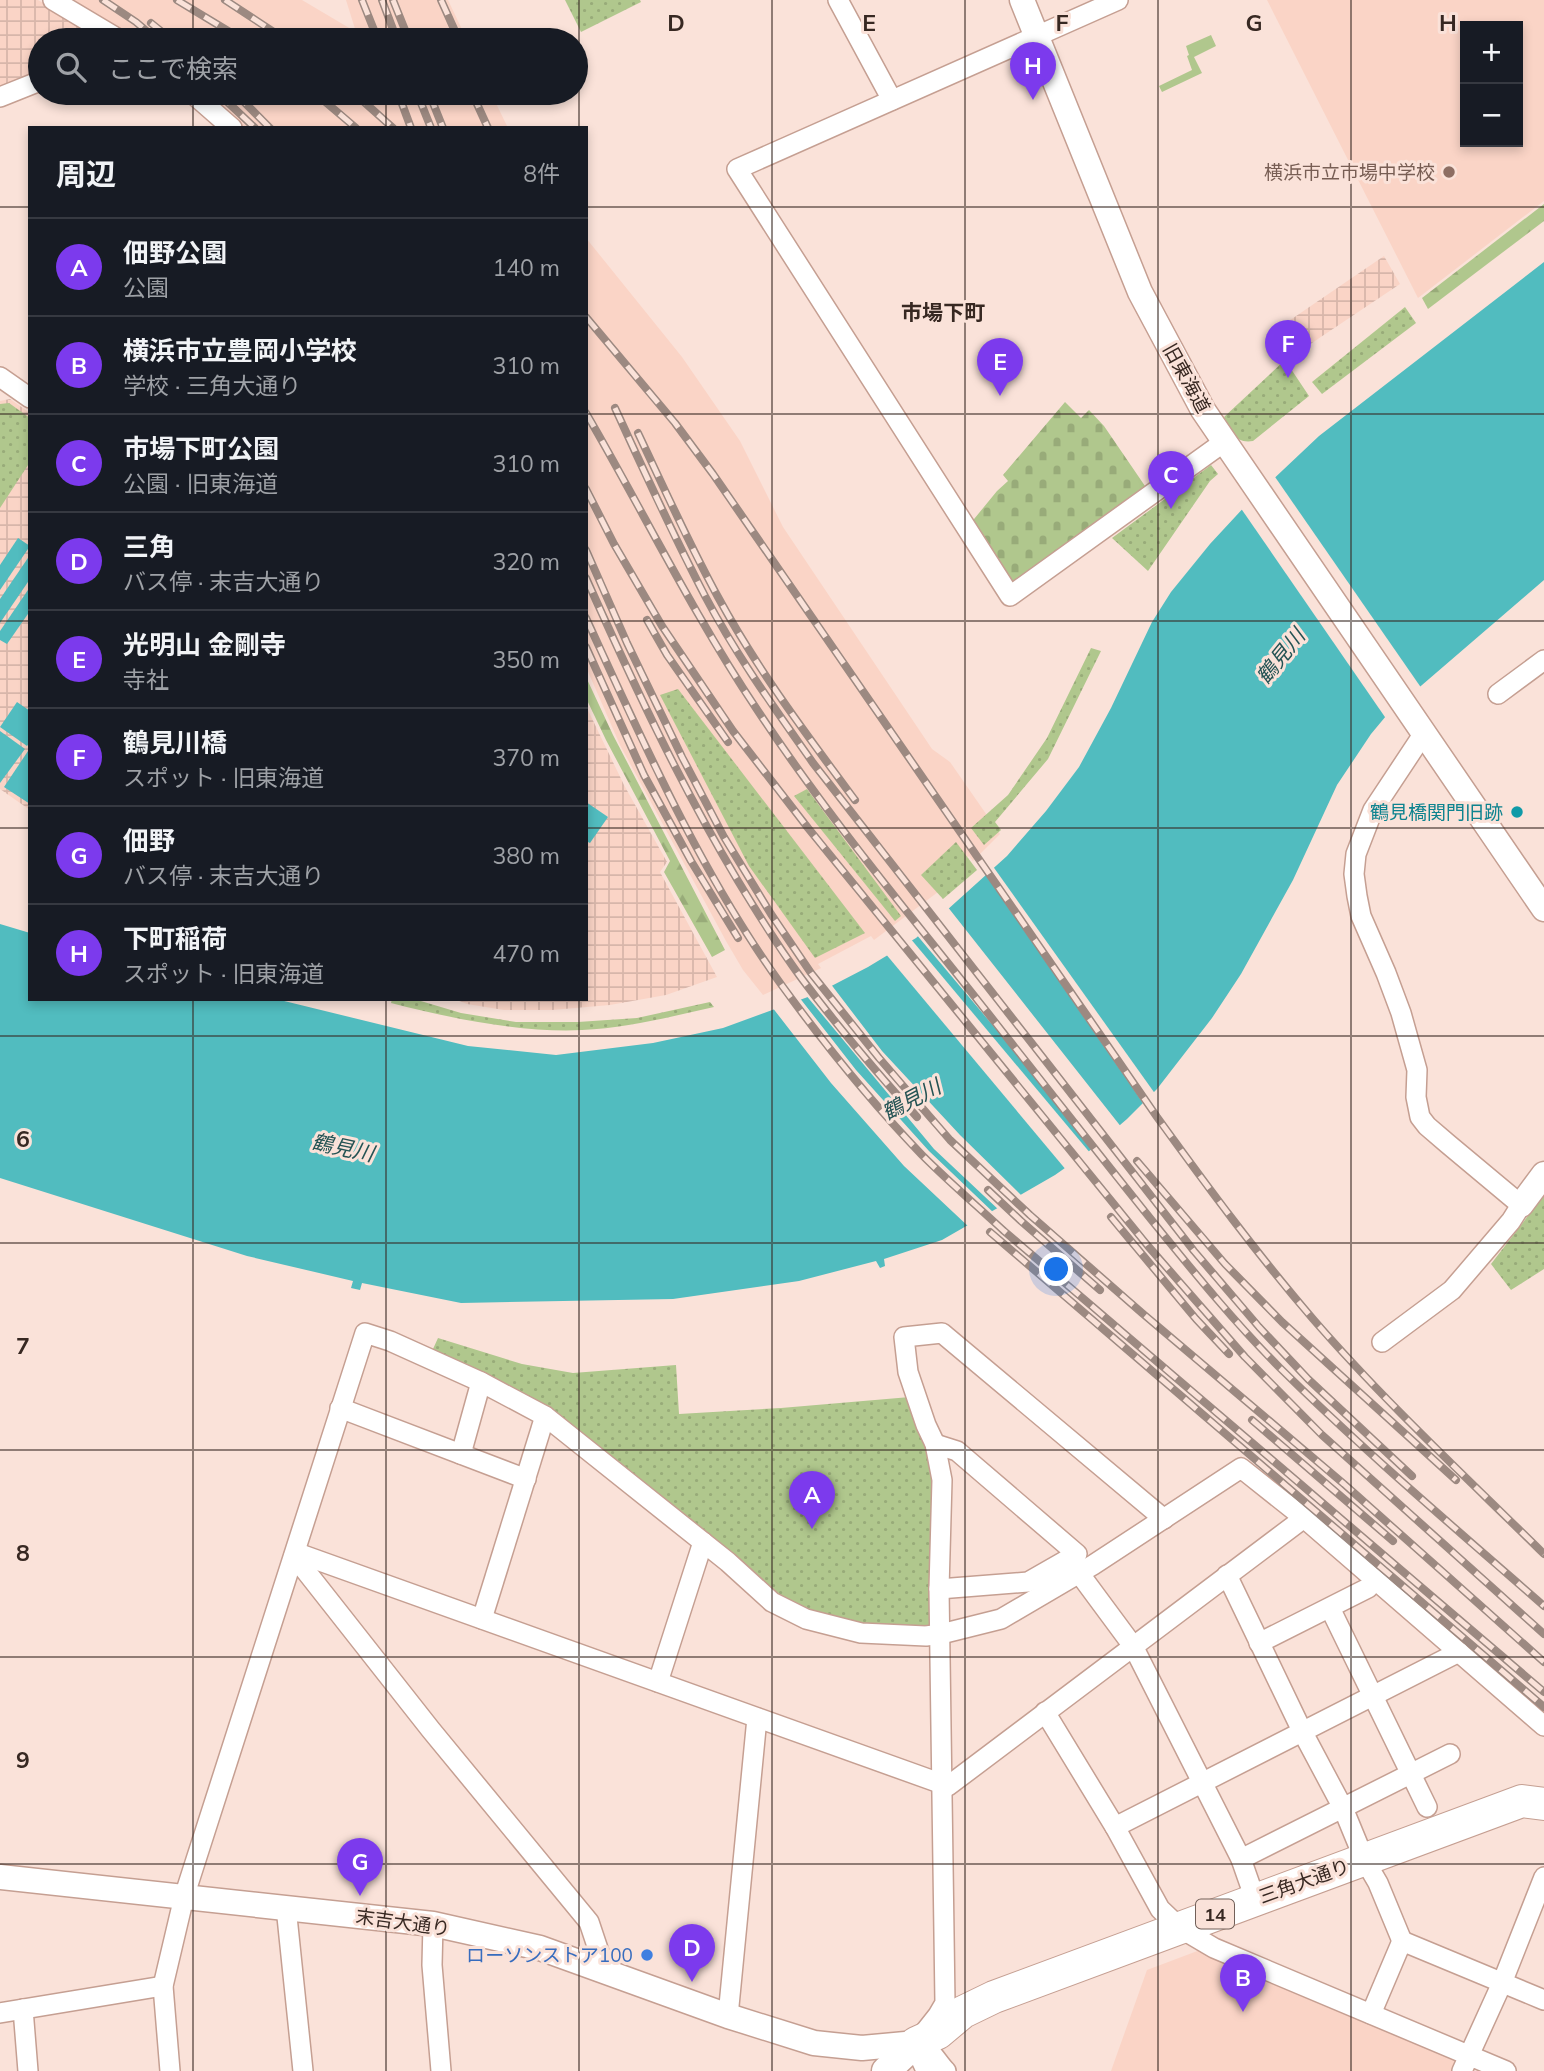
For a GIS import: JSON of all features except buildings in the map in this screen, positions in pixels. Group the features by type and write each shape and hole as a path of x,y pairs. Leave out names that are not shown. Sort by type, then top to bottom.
{"main road":[{"name":"三角大通り","path":"916,2043 938,2033 963,2012 994,1997 1537,1797"},
{"name":"14","path":"886,2071 916,2043"}],"street":[{"path":"53,0 100,28"},
{"path":"838,0 892,100"},
{"name":"旧東海道","path":"1022,0 1140,292 1203,410 1542,902"},
{"path":"1118,0 737,169 1010,596 1224,442"},
{"path":"0,96 28,86"},
{"path":"206,105 230,126"},
{"path":"0,377 28,397"},
{"path":"1498,694 1544,660"},
{"path":"1420,727 1373,810 1356,854 1354,874 1361,916 1401,1013 1418,1070 1416,1097 1420,1117 1427,1126 1521,1205"},
{"path":"1382,1342 1452,1290 1511,1221 1544,1174"},
{"path":"170,2071 163,1986 184,1897 365,1332 481,1382 545,1416 703,1542 772,1602 806,1619 861,1633 926,1636 1001,1619 1079,1573 1241,1468 1304,1518 1544,1726"},
{"path":"916,2043 945,2003 939,1589 942,1480 935,1444 908,1372 904,1337 942,1333 1164,1519"},
{"path":"461,1454 481,1382"},
{"path":"340,1408 526,1479"},
{"path":"482,1619 545,1416"},
{"path":"935,1444 957,1451 1077,1554 1028,1582 939,1589"},
{"path":"294,1556 303,1555 948,1786 1304,1518"},
{"path":"658,1682 703,1542"},
{"path":"294,1556 589,1922 605,1970"},
{"path":"1079,1573 1133,1646 1241,1860 1255,1899"},
{"path":"1227,1575 1343,1808 1402,1941 1544,2000"},
{"path":"1259,1643 1368,1588 1375,1580"},
{"path":"1330,1608 1427,1807"},
{"path":"1115,1827 1459,1652"},
{"path":"1045,1712 1115,1827 1160,1909 1180,1928 1214,1948 1371,2014 1466,2064 1506,2071"},
{"path":"728,2016 757,1718"},
{"path":"1241,1860 1450,1754"},
{"name":"末吉大通り","path":"0,1877 433,1924 540,1948 728,2016 826,2045 862,2048 916,2043"},
{"path":"1466,2064 1544,1877"},
{"path":"286,1907 303,2071"},
{"path":"433,1924 432,1965 442,2071"},
{"path":"1371,2014 1402,1941"},
{"path":"0,2013 163,1986"},
{"path":"23,2009 28,2071"},
{"path":"916,2043 929,2071"},
{"path":"916,2043 930,2050 946,2071"}],"shaded area":[{"path":"0,0 38,0 88,28 28,28 28,80 0,90"},
{"path":"67,0 302,0 349,28 112,28"},
{"path":"346,0 448,0 461,28 355,28"},
{"name":"横浜市立市場中学校","path":"1267,0 1544,0 1544,201 1418,298"},
{"path":"215,105 497,105 507,126 239,126"},
{"path":"588,240 682,357 740,441 783,527 932,749 950,762 1000,834 973,861 969,856 934,886 938,892 874,940 871,936 818,964 821,968 763,995 743,970 726,941 620,745 588,672"},
{"path":"1384,256 1400,284 1297,353 1280,327"},
{"path":"10,399 28,412 28,809 0,789 0,401"},
{"path":"588,710 624,785 667,862 660,872 717,977 666,995 610,1005 552,1010 504,1010 459,1001 588,1001"},
{"path":"1200,1950 1462,2055 1459,2071 1111,2071 1147,1970"}],"green space":[{"path":"565,0 641,2 588,28 579,28"},
{"path":"1211,35 1216,46 1194,57 1202,73 1162,92 1159,86 1192,70 1186,46"},
{"path":"1544,204 1544,221 1428,309 1422,298"},
{"path":"1405,307 1416,323 1322,394 1312,382"},
{"path":"1285,360 1309,396 1253,441 1238,438 1224,417"},
{"path":"1065,402 1081,418 1089,410 1104,426 1145,486 1012,584 970,524 1008,481 1003,475"},
{"path":"9,403 28,417 28,465 0,508 0,404"},
{"path":"1211,465 1218,474 1210,481 1148,571 1112,538"},
{"path":"1091,648 1101,651 1048,759 995,822 1001,830 984,845 971,828 1008,795 1047,738"},
{"path":"588,681 613,735 725,950 712,957 664,872 670,861 588,702"},
{"path":"678,689 865,933 815,958 749,866 660,695"},
{"path":"807,789 901,916 895,921 794,796"},
{"path":"956,842 977,870 943,899 921,875"},
{"path":"421,1001 461,1013 516,1022 637,1018 710,1002 714,1007 615,1027 559,1030 510,1027 391,1003"},
{"path":"1544,1195 1544,1269 1511,1290 1491,1264"},
{"path":"438,1338 522,1364 573,1373 676,1365 679,1414 910,1397 935,1475 931,1630 862,1625 809,1611 771,1595 515,1393 433,1349"}],"water":[{"name":"鶴見川","path":"1544,262 1544,580 1386,716 1371,734 1337,785 1293,880 1241,974 1212,1018 1157,1089 1092,1149 1055,1175 942,1240 884,1259 885,1266 880,1268 876,1261 799,1281 673,1299 461,1303 362,1283 360,1290 351,1288 353,1281 247,1256 0,1178 0,924 28,932 28,1001 284,1001 468,1046 556,1055 653,1043 723,1028 816,994 868,967 916,938 1007,856 1046,811 1079,767 1152,622 1171,592 1248,503 1319,436"},
{"path":"18,538 28,545 28,549 0,590 0,565"},
{"path":"28,558 28,582 0,623 0,599"},
{"path":"28,590 28,614 7,644 0,640 0,631"},
{"path":"17,702 28,710 28,745 27,746 0,727"},
{"path":"0,731 25,749 0,783"},
{"path":"28,751 28,803 4,787"},
{"path":"588,803 608,817 590,843 588,842"}],"pier":[{"path":"1273,474 1422,689 1387,720 1240,507"},
{"path":"992,865 1156,1095 1145,1106 984,872"},
{"path":"947,906 1122,1128 1094,1152 916,934"},
{"path":"910,938 1091,1154 1067,1171 885,953"},
{"path":"830,983 882,1051 960,1135 1023,1197 1000,1211 934,1149 805,994"},
{"path":"799,997 856,1070 929,1151 995,1214 970,1228 904,1166 831,1083 772,1007"}],"railway":[{"path":"103,0 143,28"},
{"path":"177,0 223,28"},
{"path":"225,0 268,28"},
{"path":"362,0 373,28"},
{"path":"382,0 392,28"},
{"path":"393,0 404,28"},
{"path":"441,0 454,28"},
{"path":"151,23 157,28"},
{"path":"231,105 253,126"},
{"path":"247,105 268,126"},
{"path":"329,105 354,126"},
{"path":"367,105 391,126"},
{"path":"402,105 410,126"},
{"path":"422,105 430,126"},
{"path":"434,105 442,126"},
{"path":"477,105 487,126"},
{"path":"588,319 675,423 713,474 1157,1117 1252,1245 1368,1380 1544,1554"},
{"path":"615,408 717,618 756,681 813,763 1194,1251 1308,1379 1412,1476"},
{"path":"588,417 711,636 785,751 879,877 1139,1205 1217,1300 1280,1368 1377,1459 1544,1606"},
{"path":"638,433 697,557 733,624 783,701 855,800"},
{"path":"588,493 662,626 733,731 808,828 1148,1246 1245,1357 1322,1435 1544,1634"},
{"path":"588,555 627,643 724,837 811,973 879,1058 950,1140 1030,1215 1344,1484 1544,1662"},
{"path":"588,582 676,769 746,893 785,955 816,997 917,1117"},
{"path":"647,620 667,655 728,742"},
{"path":"588,622 700,854 753,944 799,1009 885,1115 932,1165 1004,1231 1544,1692"},
{"path":"588,651 644,775 691,861 738,938"},
{"path":"1137,1161 1225,1264 1282,1322 1456,1480"},
{"path":"988,1190 1100,1290"},
{"path":"1111,1217 1196,1319 1229,1354"},
{"path":"990,1232 1544,1707"},
{"path":"1252,1420 1393,1541"}],"place":[{"name":"下町稲荷","path":"1033,100"},
{"name":"横浜市立市場中学校","path":"1449,172"},
{"name":"鶴見川橋","path":"1288,378"},
{"name":"光明山 金剛寺","path":"1000,396"},
{"name":"市場下町公園","path":"1171,509"},
{"name":"鶴見橋関門旧跡","path":"1517,812"},
{"name":"佃野公園","path":"812,1529"},
{"name":"佃野","path":"360,1896"},
{"name":"ローソンストア100","path":"647,1955"},
{"name":"三角","path":"692,1982"},
{"name":"横浜市立豊岡小学校","path":"1243,2012"}],"district":[{"name":"市場下町","path":"943,312"}]}
